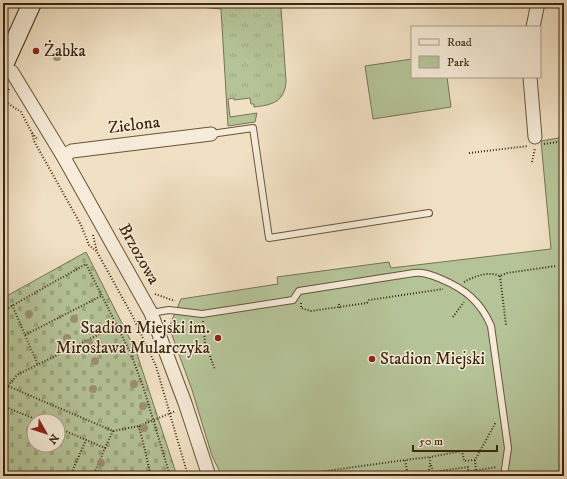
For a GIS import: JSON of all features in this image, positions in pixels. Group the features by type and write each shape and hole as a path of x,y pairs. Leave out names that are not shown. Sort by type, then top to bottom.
{"main road":[{"path":"3,67 32,3"}],"street":[{"path":"533,26 538,3"},
{"name":"Brzozowa","path":"3,67 12,72 62,156 151,313 209,476"},
{"path":"530,78 537,142"},
{"name":"Zielona","path":"62,156 72,151 211,134"}],"lane":[{"path":"211,134 253,128 269,238 429,213"},
{"path":"151,313 169,310 202,314 293,300 299,290 422,273 456,286 470,295 486,314 491,326 508,448 504,476"}],"path":[{"path":"3,101 21,112 32,133 34,141 81,225 89,245 97,252 133,317 156,366 188,476"},
{"path":"469,153 537,142 564,140"},
{"path":"3,311 86,264 130,352 154,420 170,476"},
{"path":"299,290 302,308 311,311 456,286 476,276 494,274 500,276 507,272 556,266"},
{"path":"500,276 506,325"},
{"path":"453,317 470,295"},
{"path":"26,335 101,296"},
{"path":"12,305 38,365"},
{"path":"202,314 205,342 215,370"},
{"path":"8,386 18,375 122,323"},
{"path":"3,385 113,431 139,426 186,409"},
{"path":"3,406 26,415"},
{"path":"476,470 475,460 502,410"},
{"path":"139,426 151,476"},
{"path":"66,431 105,448"},
{"path":"94,476 113,431"},
{"path":"70,476 86,440"},
{"path":"290,476 462,452 464,461 475,460"},
{"path":"430,457 433,472 468,467 468,471"},
{"path":"405,460 408,476"},
{"path":"429,476 428,470 431,464"},
{"path":"441,476 506,466"}],"green space":[{"path":"159,3 273,3 281,8 286,81 283,94 280,98 272,103 254,107 254,104 251,104 250,98 234,100 234,98 228,99 230,117 257,113 255,122 228,126 221,9"},
{"path":"411,59 411,78 447,78 451,107 373,119 365,66"},
{"name":"Stadion Miejski","path":"564,137 564,476 222,476 212,456 192,390 169,327 181,299 278,284 277,277 389,262 391,268 551,249 541,141"},
{"path":"86,252 136,351 177,476 3,476 3,298"}],"place":[{"name":"Żabka","path":"36,51"},
{"name":"Stadion Miejski im. Mirosława Mularczyka","path":"218,338"},
{"name":"Stadion Miejski","path":"372,359"}]}
